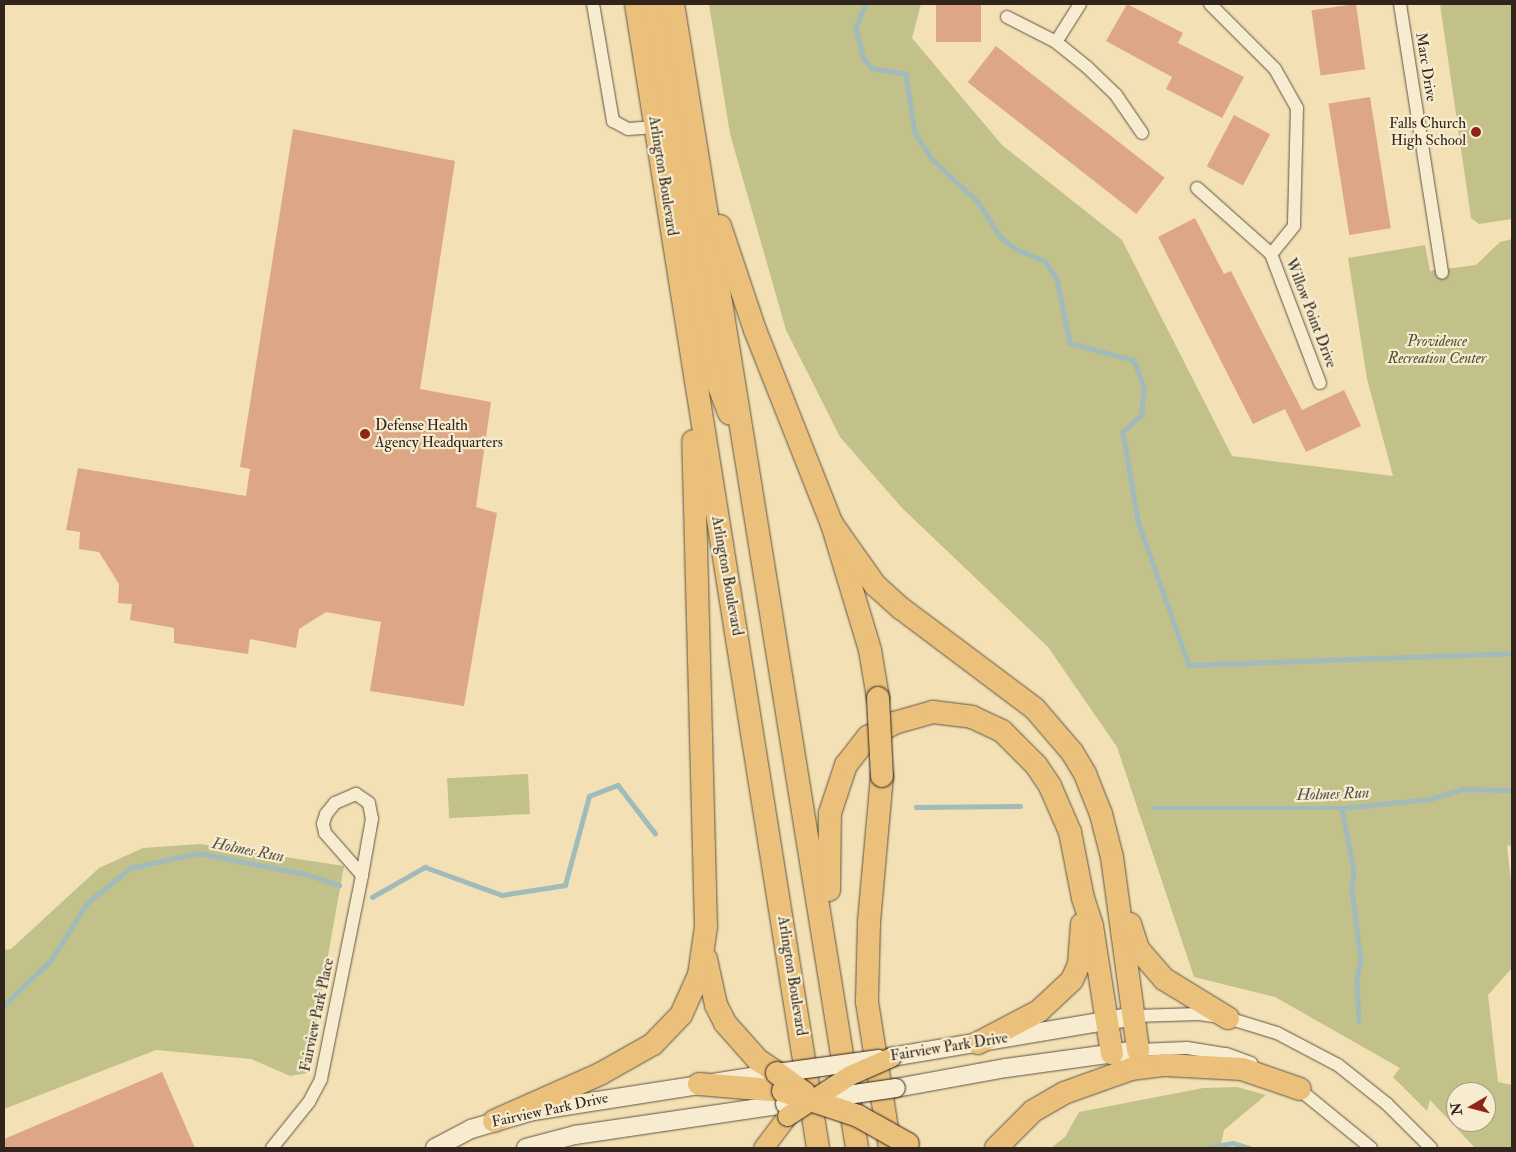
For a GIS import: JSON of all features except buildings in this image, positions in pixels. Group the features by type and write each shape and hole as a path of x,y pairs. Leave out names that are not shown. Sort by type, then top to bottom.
{"highway":[{"name":"Arlington Boulevard","path":"636,4 819,1144"},
{"path":"654,4 714,376 744,451"},
{"path":"673,4 857,1148"},
{"path":"691,117 712,201 754,330 832,524 870,650 878,698 882,776 869,923 867,1002 904,1147"},
{"path":"689,336 698,570 705,948 708,977 725,1023 758,1060 783,1096"},
{"path":"832,524 875,585 935,634 1007,686 1055,732 1072,752 1091,789 1101,814 1115,878 1135,1016 1138,1050"},
{"path":"841,1042 843,985 828,887 827,836 837,785 846,765 868,737 894,723 933,712 972,717 1002,731 1036,765 1056,799 1070,832 1083,898 1092,926 1112,1054"},
{"path":"1115,878 1138,949 1150,964 1180,991 1228,1018"},
{"path":"978,1043 1039,1011 1072,980 1082,946 1083,898"},
{"path":"494,1121 605,1072 653,1044 681,1015 692,995 705,948"},
{"path":"996,1148 1033,1111 1064,1093 1131,1069 1175,1065 1242,1069 1300,1089"},
{"path":"699,1084 814,1099 858,1116 904,1147"}],"main road":[{"name":"Fairview Park Drive","path":"526,1148 575,1135 783,1096 892,1057 1135,1016"},
{"name":"Fairview Park Drive","path":"814,1099 896,1088 1006,1068 1138,1050"},
{"path":"763,1148 783,1096 814,1099 863,1068 892,1057"},
{"name":"Fairview Park Drive","path":"435,1148 494,1121 581,1102 699,1084"}],"street":[{"path":"593,4 613,121 628,129 656,127"},
{"path":"1056,42 1080,4"},
{"name":"Willow Point Drive","path":"1210,4 1275,69 1297,108 1294,226 1271,254"},
{"name":"Marc Drive","path":"1400,4 1442,273"},
{"path":"1007,17 1056,42 1116,95 1142,133"},
{"name":"Willow Point Drive","path":"1197,188 1271,254 1320,383"},
{"name":"Fairview Park Place","path":"272,1148 309,1102 321,1079 362,875 372,811 364,796 356,794 335,803 326,814 323,824 326,833 362,875"},
{"name":"Fairview Park Drive","path":"1135,1016 1177,1012 1228,1018 1277,1033 1338,1065 1386,1104 1431,1148"},
{"name":"Fairview Park Drive","path":"1138,1050 1187,1048 1226,1054 1256,1064 1300,1089 1372,1148"}],"green space":[{"name":"Providence Recreation Center","path":"709,4 921,4 912,38 1002,145 1122,240 1232,456 1393,476 1367,379 1348,258 1425,245 1430,271 1476,265 1500,242 1512,239 1512,845 1507,846 1512,890 1512,968 1488,995 1498,1082 1512,1085 1512,1148 1475,1148 1460,1132 1496,1132 1496,1082 1446,1082 1446,1117 1430,1100 1427,1111 1393,1077 1400,1068 1275,997 1194,977 1117,747 1048,647 902,508 840,437 786,330 730,134"},
{"name":"Falls Church High School","path":"1440,4 1512,4 1512,219 1479,224 1471,218"},
{"path":"528,774 530,814 449,818 447,778"},
{"path":"200,844 344,866 307,1073 290,1076 251,1059 156,1050 4,1109 4,950 11,949 99,868 143,848"},
{"path":"1237,1087 1266,1095 1224,1130 1220,1148 1051,1148 1065,1137 1079,1112 1203,1088"}],"waterway":[{"path":"866,4 856,28 863,57 872,68 906,74 915,132 931,158 978,202 1000,236 1014,248 1045,261 1057,279 1070,343 1134,360 1144,387 1142,415 1123,432 1138,521 1189,665 1512,653"},
{"name":"Holmes Run","path":"372,897 425,867 502,895 565,885 589,796 618,785 655,833"},
{"name":"Holmes Run","path":"1152,808 1342,808 1430,799 1462,789 1512,790"},
{"name":"Holmes Run","path":"916,807 1020,806"},
{"path":"1342,808 1354,872 1352,891 1361,961 1357,979 1359,1021"},
{"name":"Holmes Run","path":"4,1005 51,960 87,903 130,868 198,853 305,874 339,885"},
{"path":"1205,1148 1233,1143 1249,1148"}],"place":[{"name":"Falls Church High School","path":"1476,132"},
{"name":"Defense Health Agency Headquarters","path":"365,434"}]}
